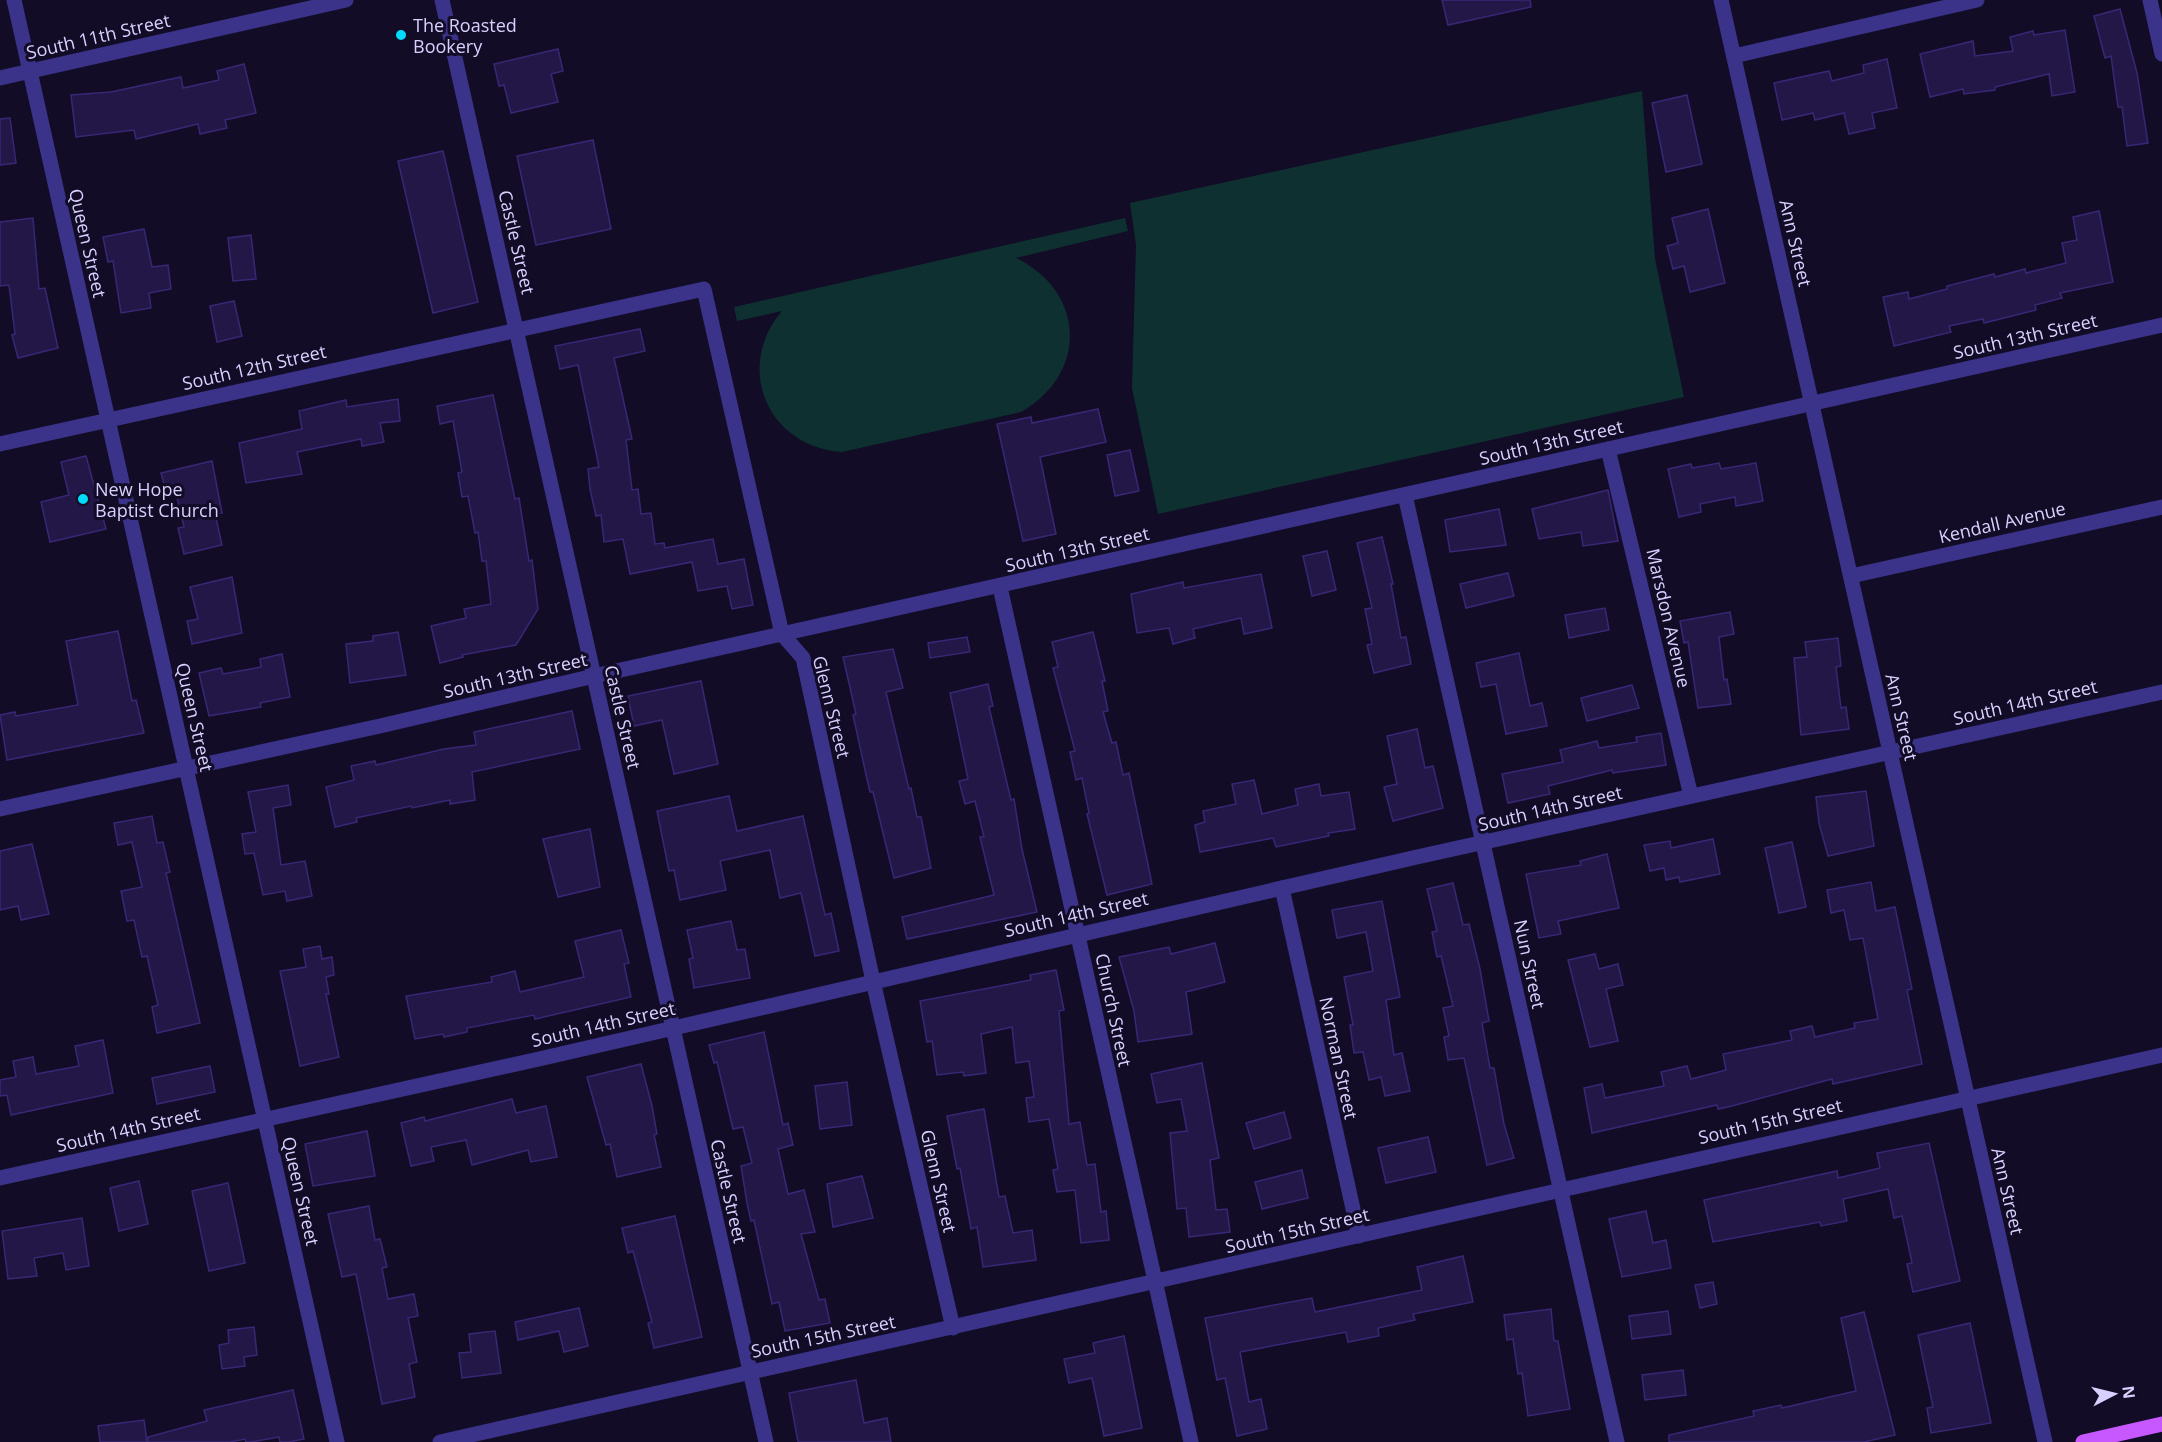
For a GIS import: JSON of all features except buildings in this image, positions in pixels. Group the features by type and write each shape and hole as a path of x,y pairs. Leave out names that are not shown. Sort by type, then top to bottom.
{"main road":[{"path":"2084,1442 2162,1424"}],"street":[{"name":"Queen Street","path":"14,0 337,1442"},
{"name":"South 11th Street","path":"0,78 346,0"},
{"name":"Castle Street","path":"442,0 766,1442"},
{"name":"Ann Street","path":"1721,0 2045,1442"},
{"path":"1734,56 1977,0"},
{"path":"2150,0 2162,54"},
{"name":"Glenn Street","path":"516,328 704,289 782,634 803,658 873,981 953,1328"},
{"name":"South 13th Street","path":"0,809 380,726 2162,325"},
{"name":"South 12th Street","path":"0,444 516,328"},
{"name":"Marsdon Avenue","path":"1608,449 1691,796"},
{"name":"Nun Street","path":"1405,495 1617,1442"},
{"name":"Kendall Avenue","path":"1851,576 2162,507"},
{"name":"Church Street","path":"1000,587 1191,1442"},
{"name":"South 14th Street","path":"0,1178 673,1029 1078,934 2162,692"},
{"name":"Norman Street","path":"1282,888 1359,1236"},
{"name":"South 15th Street","path":"440,1442 2162,1055"}],"green space":[{"path":"1642,91 1655,259 1684,397 1158,514 1132,388 1136,245 1130,203"},
{"path":"1125,218 1128,231 1016,258 1039,272 1055,290 1066,311 1070,333 1067,355 1059,376 1043,396 1021,412 842,452 816,447 794,436 777,420 766,401 760,379 761,356 768,333 782,311 737,321 734,307"}],"place":[{"name":"The Roasted Bookery","path":"401,35"},
{"name":"New Hope Baptist Church","path":"83,499"}]}
